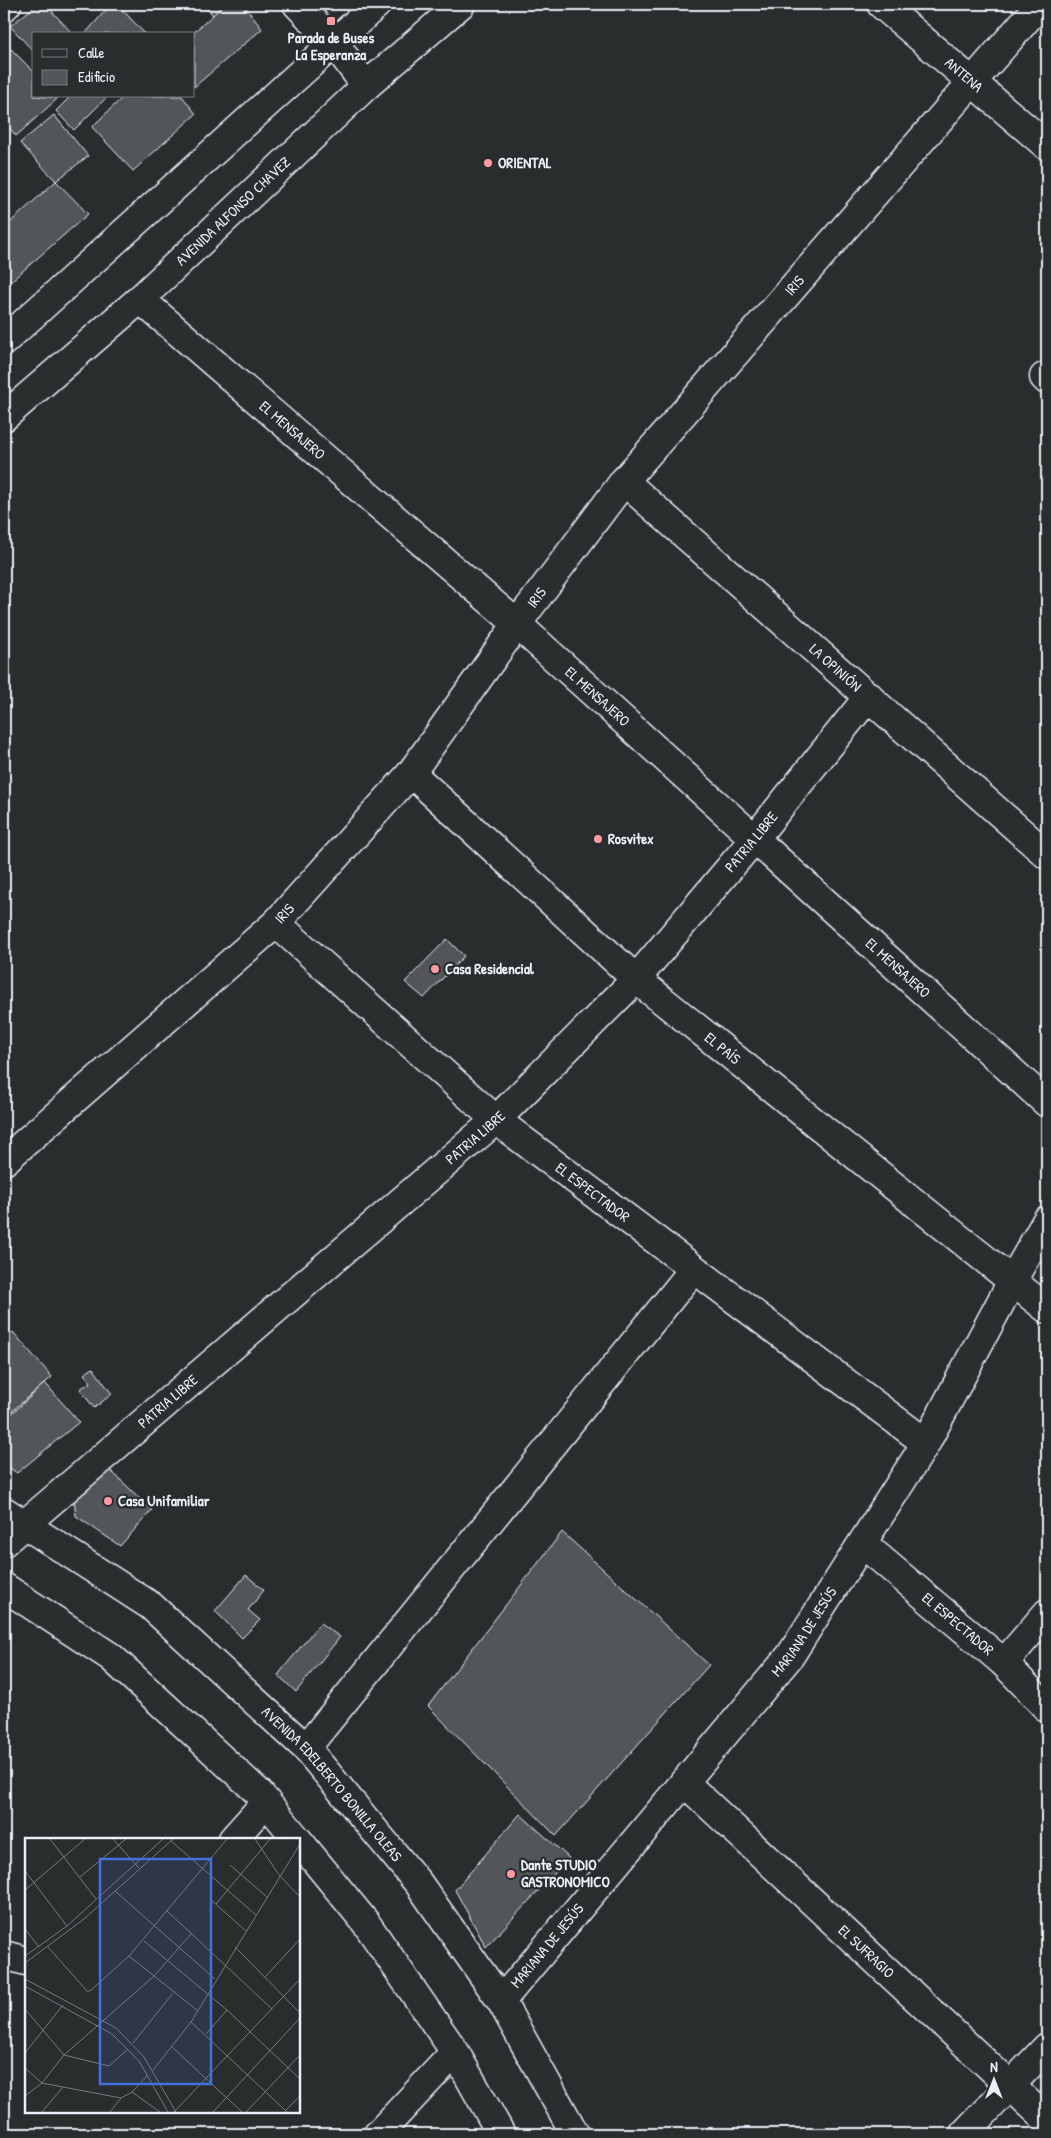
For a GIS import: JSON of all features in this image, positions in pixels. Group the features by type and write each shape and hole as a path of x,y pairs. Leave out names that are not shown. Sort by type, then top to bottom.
{"street":[{"path":"297,4 334,43 366,86"},
{"path":"4,341 377,4"},
{"name":"AVENIDA ALFONSO CHAVEZ","path":"4,418 140,299 366,86 461,4"},
{"name":"ANTENA","path":"881,4 1047,146"},
{"name":"IRIS","path":"4,1161 276,923 411,773 517,624 624,481 1040,4"},
{"name":"EL MENSAJERO","path":"140,299 517,624 1047,1102"},
{"name":"LA OPINIÓN","path":"624,481 1047,855"},
{"name":"PATRIA LIBRE","path":"4,1542 14,1517 496,1120 636,980 755,838 869,696"},
{"name":"EL PAÍS","path":"411,773 636,980 1047,1309"},
{"name":"EL ESPECTADOR","path":"276,923 496,1120 926,1443"},
{"name":"MARIANA DE JESÚS","path":"501,2001 790,1656 926,1443 1012,1281 1047,1220"},
{"path":"306,1748 694,1269"},
{"name":"AVENIDA EDELBERTO BONILLA OLEAS","path":"14,1517 151,1606 306,1748 419,1884 501,2001 575,2134"},
{"name":"EL ESPECTADOR","path":"863,1544 1004,1663 1047,1708"},
{"path":"4,1587 111,1657 259,1793 296,1838"},
{"path":"1004,1663 1047,1614"},
{"name":"EL SUFRAGIO","path":"684,1782 1047,2120"},
{"path":"235,1838 266,1802"},
{"path":"300,1842 366,1923 455,2052 501,2134"},
{"path":"4,1955 25,1961"},
{"path":"964,2134 1047,2047"},
{"path":"378,2134 455,2052"}],"building":[{"path":"38,4 45,4 71,32 32,32 32,50 10,26"},
{"path":"111,4 117,4 143,32 87,32"},
{"path":"203,4 225,4 213,15"},
{"path":"225,4 243,4 262,29 195,86 194,32"},
{"path":"11,49 32,70 32,98 58,98 16,136 4,121 4,55"},
{"path":"69,98 106,98 74,130 56,111"},
{"path":"122,98 184,98 196,114 133,171 92,127"},
{"path":"54,115 88,156 56,181 20,143"},
{"path":"56,181 88,214 10,282 4,273 4,228"},
{"name":"Casa Residencial","path":"447,939 464,956 424,998 405,982"},
{"path":"13,1332 52,1377 4,1418 4,1340"},
{"path":"93,1368 112,1394 94,1408 80,1389 91,1382 84,1374"},
{"path":"45,1383 79,1422 17,1473 4,1464 4,1421"},
{"name":"Casa Unifamiliar","path":"98,1467 103,1477 110,1470 152,1510 120,1546 76,1516 73,1491"},
{"path":"562,1532 709,1665 556,1836 428,1706"},
{"path":"246,1575 264,1590 248,1610 260,1620 242,1638 215,1611"},
{"path":"320,1623 340,1637 296,1692 278,1675"},
{"name":"Dante STUDIO GASTRONOMICO","path":"520,1814 569,1858 486,1947 455,1890"}],"place":[{"name":"Parada de Buses La Esperanza","path":"331,21"},
{"name":"ORIENTAL","path":"488,163"},
{"name":"Rosvitex","path":"598,839"},
{"name":"Casa Residencial","path":"435,969"},
{"name":"Casa Unifamiliar","path":"108,1501"},
{"name":"Dante STUDIO GASTRONOMICO","path":"511,1874"}]}
